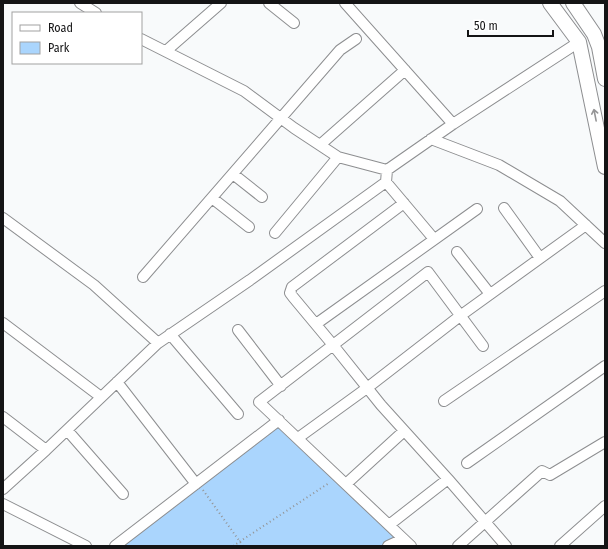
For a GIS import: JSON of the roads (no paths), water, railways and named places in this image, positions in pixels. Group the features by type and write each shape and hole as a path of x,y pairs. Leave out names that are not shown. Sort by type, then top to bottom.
{"main road":[{"path":"550,3 580,42 605,167"},
{"path":"573,3 599,31 599,47 605,79"},
{"path":"580,42 599,31"}],"street":[{"path":"80,3 94,12"},
{"path":"269,3 294,23"},
{"path":"345,3 453,124"},
{"path":"166,52 216,4"},
{"path":"143,277 340,50 356,39"},
{"path":"142,40 244,91 338,156 387,170"},
{"path":"387,170 453,124 580,42"},
{"path":"320,145 405,70"},
{"path":"431,139 499,165 560,201 605,243"},
{"path":"275,233 338,156"},
{"path":"387,170 386,182 434,239"},
{"path":"233,174 262,198"},
{"path":"3,490 158,343 250,280 386,182"},
{"path":"212,198 249,227"},
{"path":"404,203 292,287 290,293 367,388 506,546"},
{"path":"504,208 540,258"},
{"path":"316,324 477,209"},
{"path":"3,218 94,285 158,343"},
{"path":"298,438 367,388 460,316 586,225"},
{"path":"457,252 490,294"},
{"path":"411,546 259,402 428,272 483,346"},
{"path":"444,401 605,291"},
{"path":"3,323 102,397"},
{"path":"238,330 281,386"},
{"path":"170,334 238,414"},
{"path":"468,463 605,366"},
{"path":"117,382 197,483"},
{"path":"3,417 46,450"},
{"path":"118,545 279,420"},
{"path":"67,430 123,494"},
{"path":"342,481 404,431"},
{"path":"458,546 542,471 550,475 605,442"},
{"path":"389,525 448,479"},
{"path":"3,504 86,546"},
{"path":"560,546 605,506"},
{"path":"388,546 403,538"}]}
